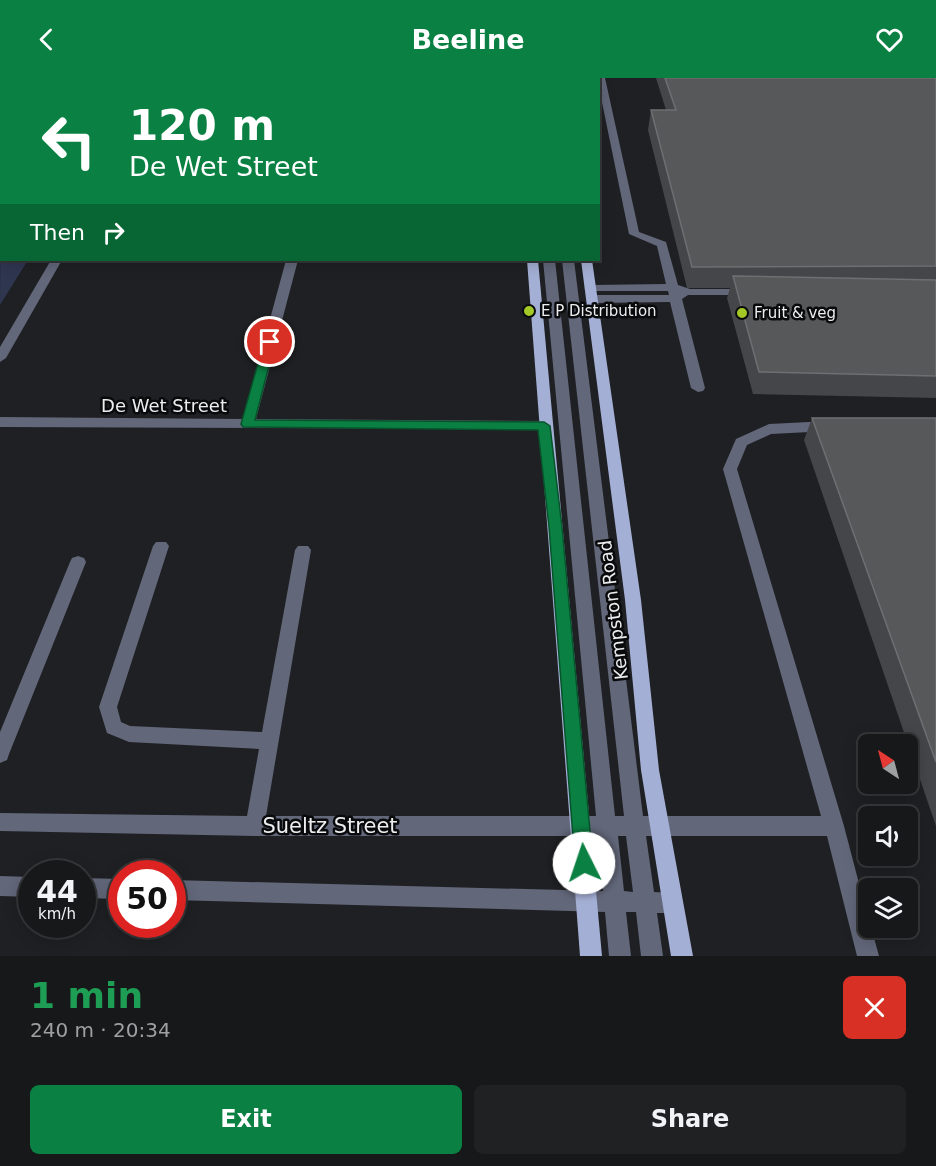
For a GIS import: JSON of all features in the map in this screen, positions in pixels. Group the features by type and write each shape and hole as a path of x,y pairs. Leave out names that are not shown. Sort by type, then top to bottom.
{"main road":[{"path":"532,261 544,426 555,527 591,956"},
{"name":"Kempston Road","path":"586,261 633,600 650,770 682,956"}],"street":[{"path":"601,78 634,234 662,244 672,293 698,388"},
{"path":"0,358 55,261"},
{"path":"248,424 292,261"},
{"path":"549,261 620,956"},
{"path":"568,261 634,826 652,956"},
{"path":"591,294 760,292"},
{"name":"De Wet Street","path":"0,422 544,426"},
{"path":"842,426 769,429 741,442 730,469 834,826 868,956"},
{"path":"160,546 108,707 112,727 129,734 270,741"},
{"path":"255,826 303,550"},
{"path":"0,754 78,562"},
{"name":"Sueltz Street","path":"0,822 255,826 834,826"},
{"path":"0,886 18,886"},
{"path":"186,890 672,903"}],"shaded area":[{"path":"0,261 27,261 0,305"}],"building":[{"path":"665,78 936,78 936,266 692,267 651,110 676,110"},
{"path":"733,276 936,280 936,376 759,372"},
{"path":"812,418 936,418 936,762"}],"place":[{"name":"E P Distribution","path":"529,311"},
{"name":"Fruit & veg","path":"742,313"}],"route":[{"path":"270,342 248,424 544,426 584,863"}]}
